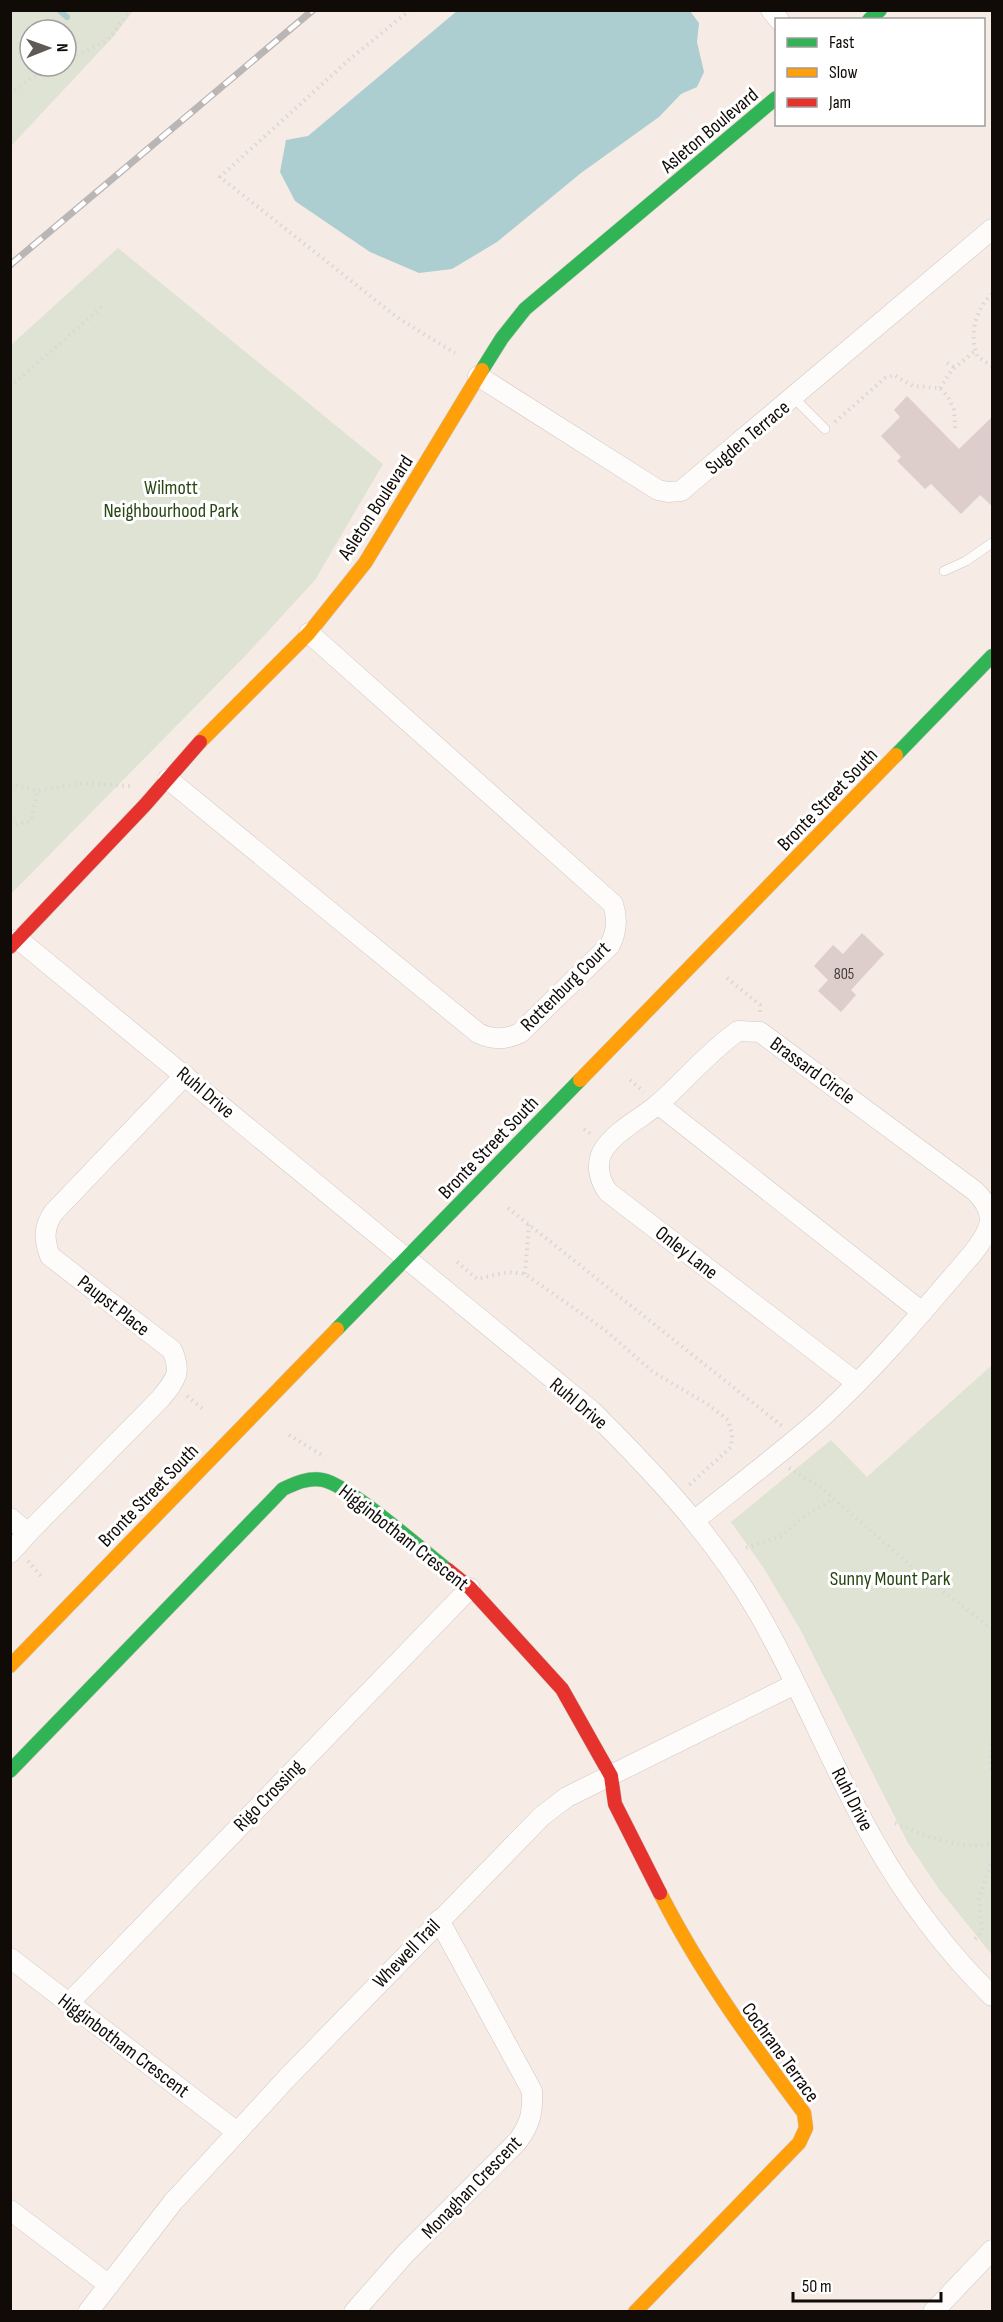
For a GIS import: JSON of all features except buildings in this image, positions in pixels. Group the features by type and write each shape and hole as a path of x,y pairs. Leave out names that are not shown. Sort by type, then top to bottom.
{"street":[{"name":"Asleton Boulevard","path":"14,943 164,784 220,720 309,633 365,563 478,376 502,338 525,309 775,100"},
{"name":"Sugden Terrace","path":"478,376 645,481 668,492 681,491 993,229"},
{"name":"Rottenburg Court","path":"164,784 478,1033 487,1037 507,1038 520,1033 610,945 616,933 616,914 613,904 309,633"},
{"name":"Bronte Street South","path":"10,1666 993,656"},
{"name":"Ruhl Drive","path":"14,943 185,1075 592,1411 675,1497 736,1576 759,1613 860,1816 890,1867 959,1959 993,1996"},
{"name":"Brassard Circle","path":"658,1104 738,1031 760,1032 975,1191 987,1202 991,1220 984,1238 922,1312 857,1383 775,1456 694,1521"},
{"name":"Paupst Place","path":"28,1533 161,1398 177,1376 178,1363 172,1350 50,1256 45,1234 47,1221 54,1212 185,1075"},
{"path":"658,1104 922,1312"},
{"name":"Onley Lane","path":"658,1104 612,1140 603,1151 599,1166 601,1182 608,1192 857,1383"},
{"name":"Higginbotham Crescent","path":"10,1771 283,1489 301,1480 328,1479 408,1538 470,1588 520,1640 562,1689 611,1776"},
{"path":"10,1518 28,1533 10,1552"},
{"name":"Rigo Crossing","path":"69,2003 470,1588"},
{"name":"Whewell Trail","path":"88,2312 173,2202 237,2132 439,1920 542,1816 567,1797 795,1684"},
{"name":"Cochrane Terrace","path":"611,1776 615,1804 679,1931 728,2011 804,2113 806,2128 799,2143 635,2312"},
{"name":"Monaghan Crescent","path":"354,2312 405,2254 518,2142 530,2125 533,2108 532,2091 439,1920"},
{"name":"Higginbotham Crescent","path":"10,1958 237,2132"},
{"path":"10,2210 109,2285"},
{"path":"933,2312 993,2250"}],"lane":[{"path":"794,397 825,429"},
{"path":"944,571 966,561 993,543"}],"path":[{"path":"78,55 108,40 130,10"},
{"path":"411,10 351,58 220,177 398,318 455,353"},
{"path":"10,94 31,78"},
{"path":"993,294 978,311 974,334 975,351 984,363 993,366"},
{"path":"10,387 103,306"},
{"path":"940,388 956,368 975,351"},
{"path":"947,363 956,368"},
{"path":"825,429 851,411 885,378 894,375 913,386 940,388 948,397 954,410 954,428"},
{"path":"10,784 37,791 82,783 164,784"},
{"path":"10,826 31,821 37,791"},
{"path":"726,978 760,1005 760,1032"},
{"path":"508,1208 795,1439"},
{"path":"525,1274 529,1224"},
{"path":"458,1262 477,1279 508,1272 525,1274 605,1330 653,1372 709,1405 728,1420 732,1434 731,1447 675,1497"},
{"path":"289,1435 325,1455 328,1479"},
{"path":"775,1456 833,1499 915,1569 993,1629"},
{"path":"746,1548 781,1536 805,1516 833,1499"},
{"path":"993,1738 990,1760 993,1774"},
{"path":"896,1824 936,1840 953,1844 993,1844"},
{"path":"975,1939 982,1932 979,1899 993,1860"}],"green space":[{"path":"11,10 133,11 113,37 78,74 78,18 18,18 18,78 75,78 11,146"},
{"name":"Wilmott Neighbourhood Park","path":"118,248 383,464 315,580 248,653 11,894 11,345"},
{"name":"Sunny Mount Park","path":"992,1365 992,1955 939,1889 908,1843 800,1629 763,1567 731,1522 831,1440 867,1477"}],"water":[{"path":"457,11 690,11 699,23 697,42 704,72 697,87 681,94 659,117 581,173 497,242 452,269 419,273 370,252 295,201 280,172 286,140 308,136"}],"waterway":[{"path":"59,10 67,17"}],"railway":[{"path":"10,265 313,10"}],"traffic: fast":[{"path":"871,18 880,10"},
{"path":"482,370 502,338 525,309 775,99"},
{"path":"896,755 992,656"},
{"path":"337,1329 580,1080"},
{"path":"10,1771 283,1489 313,1479 335,1485 386,1520 448,1570"}],"traffic: slow":[{"path":"200,742 309,633 365,563 482,370"},
{"path":"580,1080 896,755"},
{"path":"10,1666 337,1329"},
{"path":"635,2312 799,2143 806,2128 804,2113 709,1979 660,1893"}],"traffic: jam":[{"path":"10,947 145,805 200,742"},
{"path":"448,1570 470,1588 562,1689 611,1776 615,1804 660,1893"}]}
